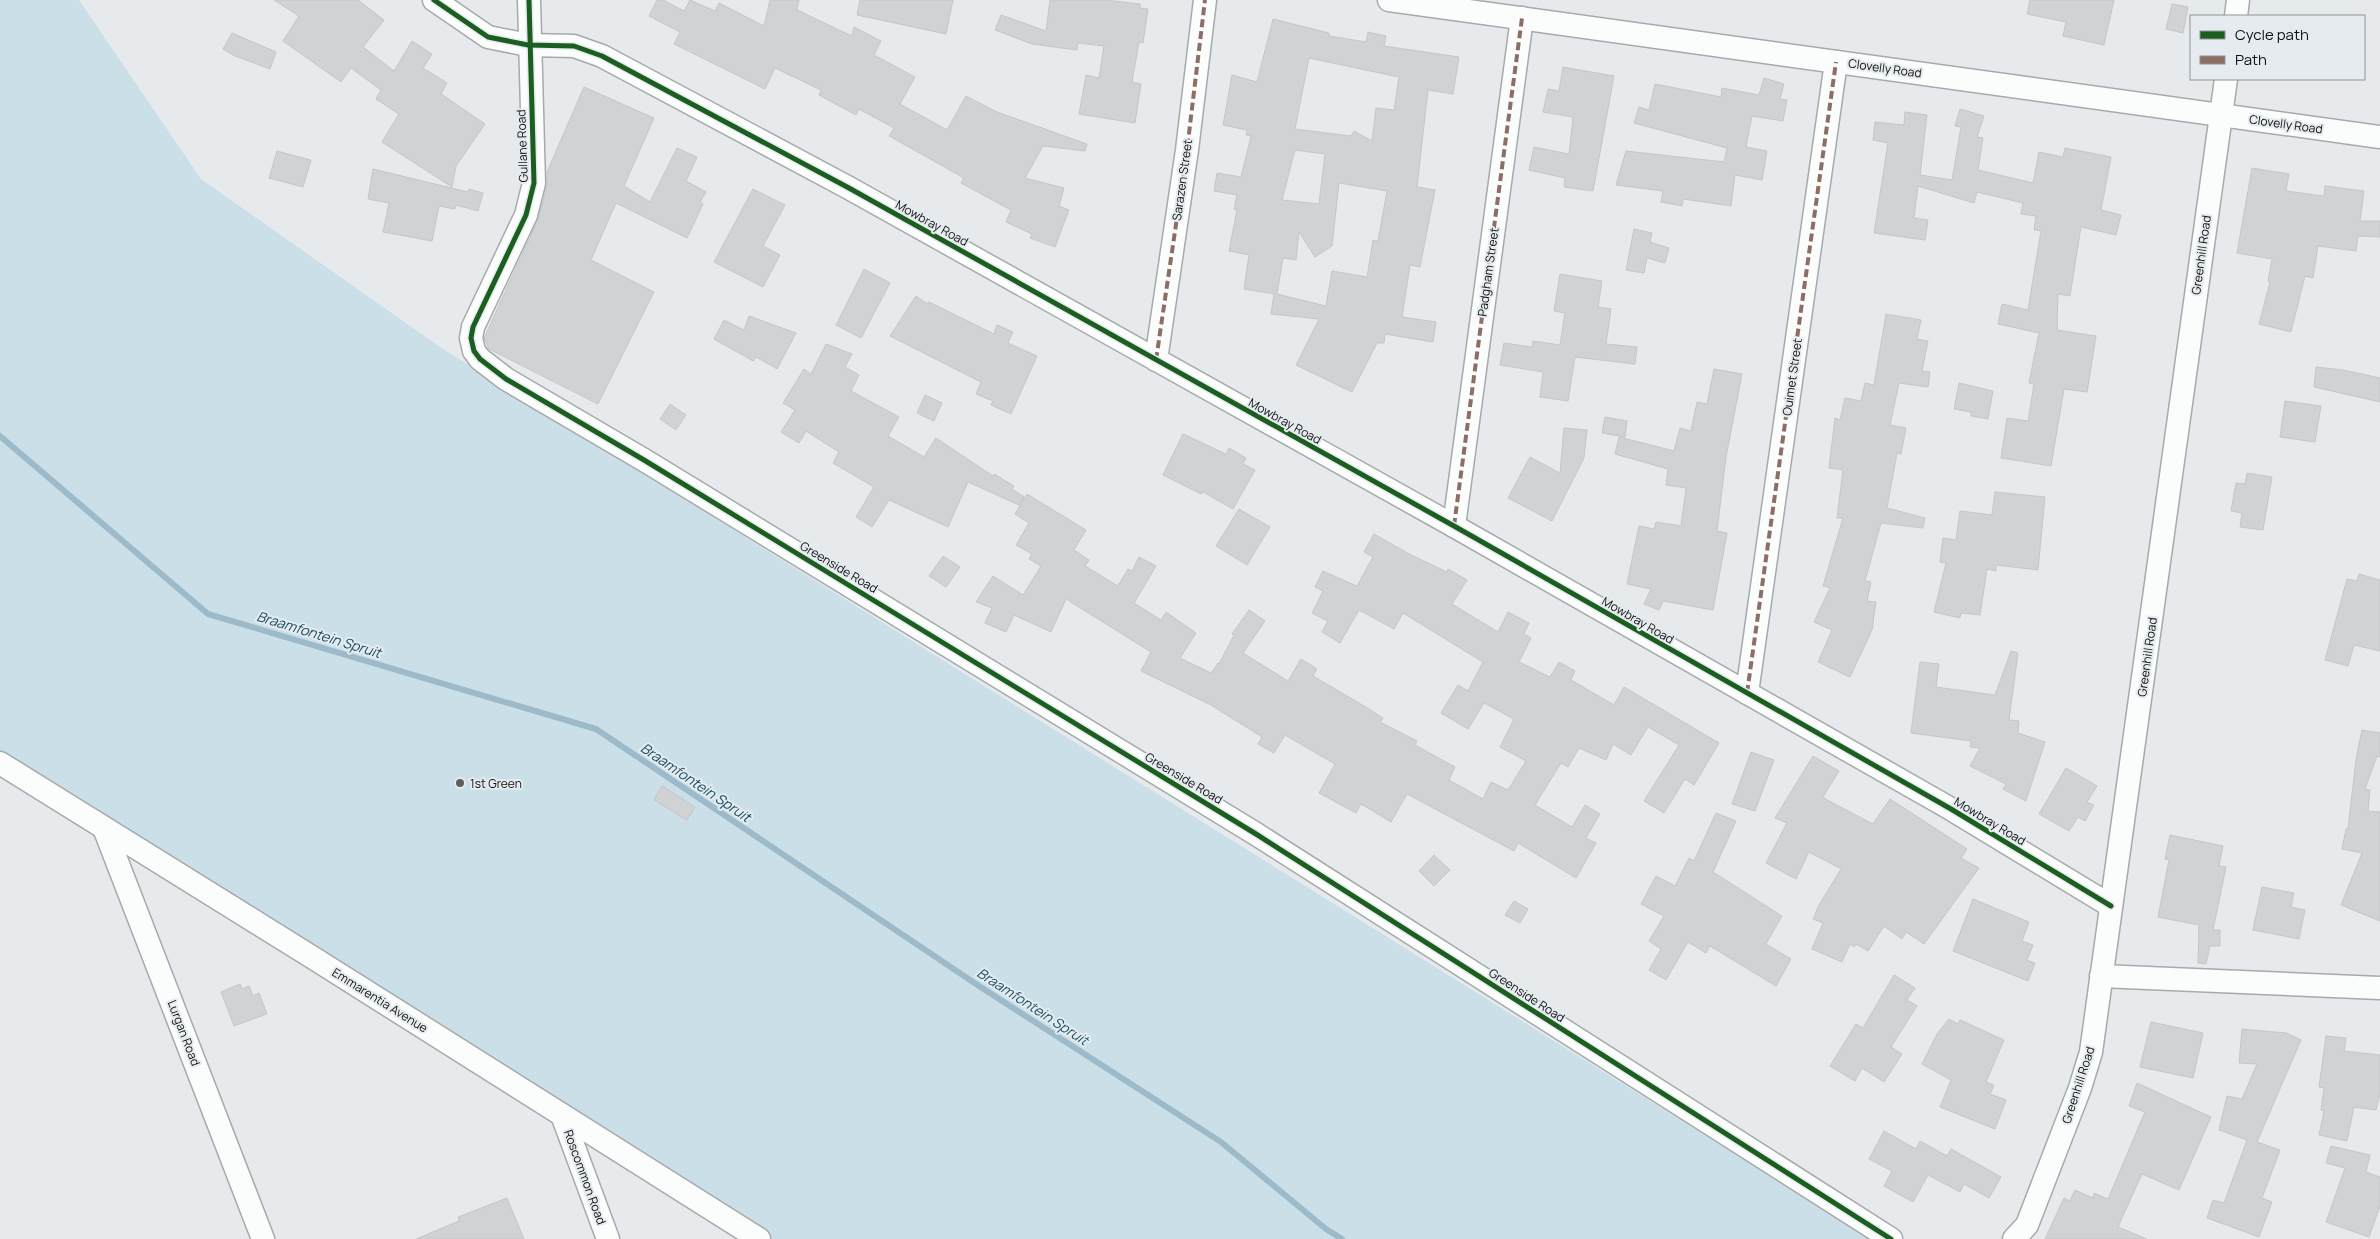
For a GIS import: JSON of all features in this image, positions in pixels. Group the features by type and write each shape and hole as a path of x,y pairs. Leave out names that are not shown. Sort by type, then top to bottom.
{"street":[{"name":"Mowbray Road","path":"434,0 488,37 528,45 574,46 602,56 849,188 1454,526 1951,809 2111,906"},
{"name":"Gullane Road","path":"471,338 476,317 526,215 532,198 533,168 528,45 529,0"},
{"name":"Sarazen Street","path":"1156,360 1187,150 1205,0"},
{"name":"Clovelly Road","path":"1389,0 2380,137"},
{"path":"2236,15 2238,0"},
{"name":"Padgham Street","path":"1454,526 1522,18"},
{"name":"Ouimet Street","path":"1747,693 1836,62"},
{"name":"Greenhill Road","path":"2023,1234 2086,1070 2091,1052 2226,80"},
{"name":"Greenside Road","path":"471,338 472,345 480,359 506,379 653,465 1256,834 1891,1239"},
{"name":"Emmarentia Avenue","path":"3,768 104,828 759,1239"},
{"name":"Lurgan Road","path":"104,828 263,1239"},
{"path":"2101,976 2380,988"},
{"name":"Roscommon Road","path":"562,1115 608,1239"}],"shaded area":[{"path":"0,0 79,0 201,179 440,347 1872,1239 752,1239 0,763"}],"building":[{"path":"274,0 358,0 384,20 363,47 394,71 412,41 432,54 423,68 447,83 441,94 485,124 456,166 452,187 382,142 399,114 376,99 381,90 351,68 341,82 283,41 299,16"},
{"path":"657,0 663,0 684,11 690,0 715,11 719,3 764,26 770,0 799,0 797,10 852,36 854,27 881,41 874,55 915,77 900,104 947,130 966,96 997,112 1087,144 1085,151 1043,146 1025,178 1064,188 1059,206 1069,210 1055,247 1030,238 1032,234 1006,222 1011,210 961,183 964,178 889,136 894,128 859,109 856,115 819,95 821,90 775,68 765,89 674,44 680,32 649,16"},
{"path":"860,0 953,0 946,34 857,15"},
{"path":"1050,0 1106,0 1140,4 1140,8 1148,9 1143,43 1139,42 1132,82 1141,84 1135,123 1079,114 1086,75 1099,78 1104,46 1078,43 1077,50 1032,44 995,30 1001,15 1046,31"},
{"path":"2030,0 2114,0 2104,45 2063,36 2066,22 2027,14"},
{"path":"2172,4 2188,7 2183,33 2166,29"},
{"path":"1273,19 1329,33 1329,36 1366,42 1368,32 1386,36 1384,46 1459,57 1453,94 1428,90 1417,187 1435,190 1420,267 1410,265 1402,317 1436,322 1433,342 1385,334 1384,343 1377,343 1352,392 1296,365 1319,319 1271,314 1274,294 1244,289 1249,255 1229,251 1237,210 1234,209 1237,195 1214,191 1217,173 1241,177 1251,136 1246,135 1247,130 1223,125 1232,75 1257,82","holes":["1309,58 1399,77 1394,110 1376,108 1372,141 1354,131 1351,136 1295,129","1295,150 1325,154 1319,204 1282,200","1339,183 1387,191 1378,241 1373,240 1367,277 1332,271 1326,306 1277,294 1283,258 1296,260 1299,232 1315,257 1332,246"]},
{"path":"232,33 276,52 270,69 235,56 223,49"},
{"path":"1563,67 1614,76 1593,191 1564,187 1565,178 1529,170 1534,147 1569,154 1573,117 1543,112 1548,89 1559,91"},
{"path":"1764,78 1784,84 1780,99 1787,100 1783,121 1752,116 1746,147 1767,151 1762,180 1735,175 1731,206 1683,199 1682,206 1661,202 1663,191 1616,185 1626,151 1724,162 1727,148 1634,123 1639,107 1649,110 1655,84 1721,97 1722,88 1759,95"},
{"path":"584,87 654,118 624,186 650,202 677,148 697,157 686,181 706,192 700,202 703,204 687,238 616,203 591,260 654,292 598,404 489,349 484,338 538,220 547,186 547,172"},
{"path":"1960,109 1984,116 1977,137 1983,138 1978,170 2033,183 2039,152 2063,157 2065,148 2111,157 2101,210 2121,215 2116,235 2081,227 2070,296 2058,294 2057,330 2096,336 2087,392 2064,389 2051,466 2001,458 2007,418 2028,421 2034,384 2029,383 2039,333 1998,324 2002,304 2028,310 2041,231 2034,230 2036,216 2021,214 2023,203 1977,192 1974,203 1918,186 1914,218 1928,220 1925,240 1874,233 1888,143 1873,140 1875,122 1904,125 1905,112 1927,115 1920,175 1952,180 1961,127 1955,126"},
{"path":"277,151 311,160 303,187 269,178"},
{"path":"2252,168 2289,174 2286,191 2324,196 2325,186 2364,191 2360,221 2380,221 2380,237 2358,236 2356,251 2318,246 2313,278 2305,276 2291,332 2259,324 2270,282 2268,281 2272,259 2237,253"},
{"path":"373,169 468,192 469,189 483,193 478,211 456,205 455,209 439,206 432,241 383,232 389,203 368,199"},
{"path":"753,189 785,205 763,246 780,255 763,287 714,262"},
{"path":"1634,229 1652,233 1650,242 1669,248 1665,263 1647,258 1644,273 1626,270"},
{"path":"864,269 890,283 861,338 836,325"},
{"path":"1560,274 1602,281 1598,307 1611,309 1606,344 1637,347 1635,364 1575,357 1568,401 1540,397 1543,372 1500,365 1504,343 1532,347 1533,341 1560,345 1565,313 1554,311"},
{"path":"916,296 928,304 929,302 994,334 997,325 1013,332 1008,343 1037,356 1011,414 991,405 993,401 976,394 981,382 890,336"},
{"path":"1886,314 1921,320 1917,339 1928,341 1922,371 1930,372 1928,387 1899,383 1890,425 1906,428 1901,454 1897,453 1887,508 1925,518 1923,528 1881,523 1865,581 1871,582 1867,601 1876,602 1872,630 1850,677 1818,662 1832,630 1814,622 1830,588 1823,586 1843,518 1837,518 1843,470 1829,468 1835,418 1840,420 1845,398 1861,401 1865,383 1874,385"},
{"path":"749,316 796,333 777,369 756,357 753,361 714,339 724,320 744,330"},
{"path":"826,344 852,354 845,367 859,375 851,391 899,417 888,436 924,457 936,438 993,476 994,474 1014,486 1012,489 1024,497 1019,505 968,482 948,527 889,500 872,527 856,517 874,487 833,463 839,452 806,431 799,443 781,432 795,410 783,403 804,369 811,374"},
{"path":"2316,367 2343,370 2380,378 2380,402 2314,387"},
{"path":"1714,369 1742,374 1726,457 1717,531 1727,533 1713,610 1663,601 1659,610 1644,604 1651,589 1627,584 1639,526 1654,529 1656,522 1681,526 1686,488 1666,485 1668,469 1615,454 1619,437 1674,451 1680,428 1691,431 1697,402 1707,404"},
{"path":"1959,383 1993,391 1988,419 1971,416 1971,412 1954,409"},
{"path":"925,395 942,403 934,421 917,413"},
{"path":"2285,401 2321,406 2315,442 2280,437"},
{"path":"670,404 686,415 676,430 660,419"},
{"path":"1605,417 1627,421 1625,437 1602,433"},
{"path":"1564,428 1587,430 1584,458 1552,521 1508,498 1530,457 1560,473"},
{"path":"1183,434 1226,454 1229,448 1246,458 1243,464 1255,470 1233,509 1203,492 1201,494 1163,475"},
{"path":"2247,473 2272,477 2263,530 2240,527 2242,513 2231,511 2236,483 2245,484"},
{"path":"1995,492 2045,497 2038,570 1996,565 1996,571 1987,569 1980,615 1961,613 1960,618 1934,612 1946,563 1940,562 1943,538 1956,540 1960,511 1992,515"},
{"path":"1027,494 1086,530 1074,550 1089,560 1085,566 1118,586 1128,569 1132,571 1139,557 1156,566 1134,603 1161,620 1166,612 1196,633 1180,658 1211,673 1219,664 1234,635 1232,634 1249,610 1265,621 1243,653 1288,681 1301,659 1317,669 1313,676 1383,718 1380,722 1417,741 1415,745 1455,767 1449,780 1483,799 1491,782 1508,790 1526,761 1500,747 1514,719 1484,703 1468,729 1441,713 1458,685 1468,691 1483,662 1403,613 1394,629 1359,610 1340,643 1322,632 1328,621 1312,613 1323,591 1315,587 1323,571 1357,586 1373,557 1364,552 1374,534 1411,555 1447,572 1448,569 1467,580 1452,604 1498,632 1508,612 1529,623 1524,634 1531,638 1519,662 1550,677 1559,662 1575,671 1571,680 1614,705 1624,687 1719,743 1694,785 1685,779 1664,813 1644,801 1679,745 1648,727 1631,755 1613,744 1606,760 1579,748 1568,767 1561,763 1535,805 1572,827 1585,805 1600,814 1586,838 1596,843 1576,878 1518,843 1514,851 1407,794 1391,822 1361,804 1356,813 1319,793 1335,764 1285,735 1274,753 1258,744 1262,737 1211,705 1141,671 1151,652 1066,599 1051,632 1014,615 1006,632 985,623 992,608 976,602 993,576 1023,595 1041,566 1029,559 1032,554 1016,545 1029,523 1015,514"},
{"path":"1239,509 1270,527 1247,565 1216,546"},
{"path":"943,556 960,567 946,587 929,576"},
{"path":"2359,574 2380,580 2380,651 2354,645 2348,666 2325,660 2347,579 2357,581"},
{"path":"2011,651 2018,653 2009,720 2019,721 2018,733 2045,742 2026,801 2003,789 2006,784 1970,766 1980,748 1970,747 1971,741 1911,733 1920,662 1939,664 1936,687 1995,695"},
{"path":"2362,730 2380,733 2380,757 2377,756 2365,789 2370,790 2368,811 2380,812 2380,921 2341,905 2362,853 2342,849 2346,829 2348,829 2356,759"},
{"path":"1751,752 1774,760 1755,811 1732,804"},
{"path":"1813,756 1839,771 1823,797 1873,824 1890,799 1967,849 1961,858 1979,868 1924,944 1906,932 1902,939 1884,926 1868,951 1856,944 1854,947 1850,944 1842,962 1812,949 1823,923 1813,919 1819,905 1841,869 1809,852 1796,879 1766,863 1787,823 1775,818"},
{"path":"2066,768 2097,786 2087,802 2094,805 2085,821 2078,817 2069,831 2039,814"},
{"path":"662,786 695,807 687,820 654,800"},
{"path":"1716,813 1736,821 1713,872 1782,916 1766,944 1791,959 1776,986 1710,946 1706,953 1688,942 1666,980 1649,970 1661,949 1649,941 1664,916 1641,904 1656,876 1675,886 1689,858 1694,861"},
{"path":"2170,835 2223,846 2219,866 2226,867 2213,930 2220,930 2220,946 2210,946 2206,964 2198,963 2199,925 2158,917 2169,860 2165,859"},
{"path":"1434,855 1450,870 1434,886 1419,871"},
{"path":"2262,887 2294,893 2291,907 2305,910 2299,939 2253,930"},
{"path":"1973,899 2029,922 2022,941 2033,945 2027,960 2035,963 2028,981 1953,951"},
{"path":"1514,901 1528,909 1520,923 1505,915"},
{"path":"1894,975 1915,988 1907,1000 1917,1006 1891,1047 1902,1054 1884,1082 1862,1068 1855,1081 1830,1066 1856,1024 1863,1028"},
{"path":"240,984 242,989 249,986 253,996 259,993 267,1014 234,1026 221,992"},
{"path":"1949,1019 1958,1024 1960,1020 2004,1040 1986,1082 1994,1085 1990,1094 2006,1100 1995,1129 1940,1107 1951,1080 1922,1064 1937,1034"},
{"path":"2151,1022 2203,1033 2193,1078 2140,1067"},
{"path":"2242,1029 2286,1033 2301,1040 2257,1142 2280,1150 2262,1198 2272,1202 2259,1237 2207,1218 2213,1200 2224,1203 2247,1140 2219,1130 2227,1096 2242,1099 2257,1064 2239,1063"},
{"path":"2326,1036 2346,1038 2344,1051 2380,1055 2380,1094 2376,1110 2354,1107 2347,1141 2319,1135 2324,1111 2321,1110 2324,1088 2319,1087"},
{"path":"2137,1083 2211,1117 2179,1190 2142,1174 2118,1227 2147,1239 2045,1239 2064,1198 2070,1201 2075,1190 2093,1198 2094,1193 2108,1199 2145,1112 2129,1106"},
{"path":"1884,1131 1916,1149 1920,1141 1947,1156 1951,1149 2001,1177 1989,1198 1964,1184 1960,1192 1928,1175 1913,1202 1884,1186 1892,1171 1869,1159"},
{"path":"2331,1146 2370,1155 2366,1172 2380,1177 2380,1206 2369,1237 2326,1222 2345,1168 2326,1163"},
{"path":"507,1198 524,1239 416,1239 459,1221 458,1217"}],"waterway":[{"name":"Braamfontein Spruit","path":"0,436 208,614 596,729 979,986 1221,1142 1326,1229 1342,1239"}],"marked path":[{"path":"1156,360 1187,150 1205,0"},
{"path":"1454,526 1522,18"},
{"path":"1747,693 1836,62"}],"cycle path":[{"path":"434,0 488,37 528,45 574,46 602,56 849,188 1454,526 1951,809 2111,906"},
{"path":"529,0 534,183 526,215 473,327 471,338 474,351 480,359 506,379 644,460 1256,834 1891,1239"}],"place":[{"name":"1st Green","path":"460,783"}]}
